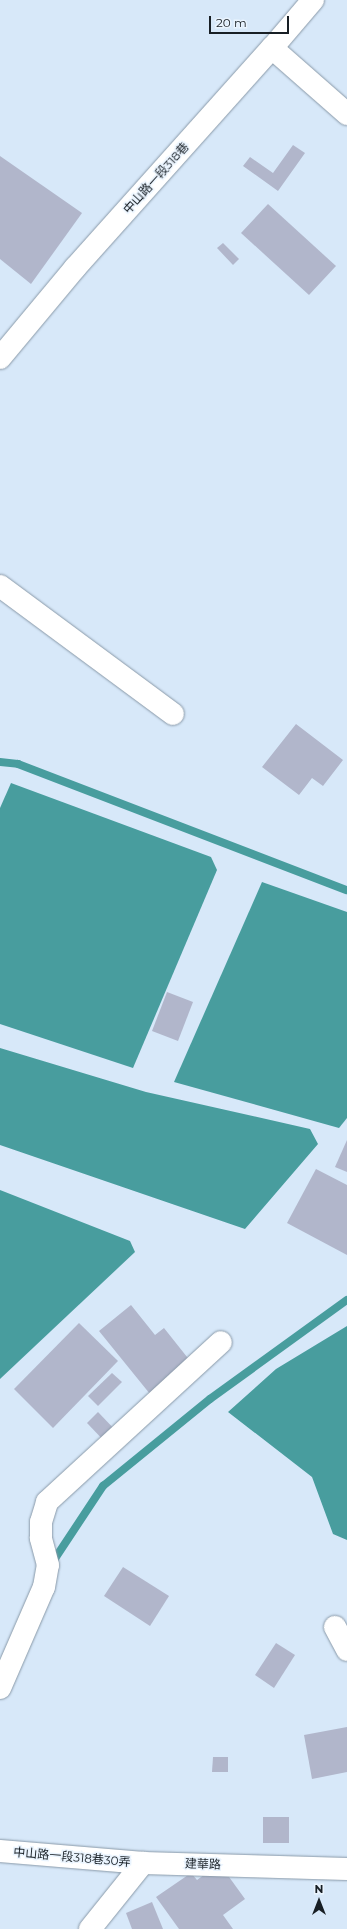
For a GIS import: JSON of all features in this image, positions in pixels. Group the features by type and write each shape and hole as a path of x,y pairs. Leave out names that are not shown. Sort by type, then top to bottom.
{"street":[{"name":"中山路一段318巷","path":"0,358 75,268 272,48 313,0"},
{"path":"272,48 347,114"},
{"path":"0,586 173,714"},
{"path":"0,1688 44,1587 48,1565 41,1538 41,1522 47,1502 221,1342"},
{"path":"335,1626 347,1650"},
{"name":"中山路一段318巷30弄","path":"0,1851 143,1863"},
{"path":"90,1929 143,1863"},
{"name":"建華路","path":"143,1863 347,1869"}],"shaded area":[{"path":"11,783 211,857 217,870 133,1068 0,1024 0,808"},
{"path":"262,882 347,912 347,1118 339,1128 174,1082"},
{"path":"0,1048 146,1092 310,1129 318,1144 245,1229 0,1145"},
{"path":"0,1190 130,1241 135,1252 0,1379"},
{"path":"347,1326 347,1540 333,1534 312,1477 228,1412 276,1369"}],"building":[{"path":"293,145 305,153 278,191 243,166 250,157 273,173"},
{"path":"0,156 82,213 31,284 0,259"},
{"path":"268,204 336,266 309,295 241,233"},
{"path":"223,243 239,259 233,265 217,248"},
{"path":"296,724 343,760 323,786 312,778 299,795 262,767"},
{"path":"167,992 193,1002 178,1041 152,1031"},
{"path":"347,1140 347,1172 335,1167"},
{"path":"316,1169 347,1185 347,1255 287,1223"},
{"path":"131,1305 155,1335 164,1328 191,1362 150,1394 99,1331"},
{"path":"79,1323 118,1361 53,1428 14,1389"},
{"path":"112,1373 122,1382 98,1406 88,1396"},
{"path":"98,1412 119,1434 108,1445 87,1423"},
{"path":"123,1567 169,1596 150,1626 104,1596"},
{"path":"276,1643 295,1655 274,1688 255,1675"},
{"path":"347,1727 347,1772 312,1779 304,1735"},
{"path":"213,1757 228,1757 228,1772 212,1772"},
{"path":"263,1817 289,1817 289,1843 263,1843"},
{"path":"212,1869 224,1870 245,1899 223,1915 233,1929 179,1929 156,1897 191,1873 197,1880"},
{"path":"152,1902 163,1929 132,1929 126,1913"}],"waterway":[{"path":"0,762 18,764 347,890"},
{"path":"54,1560 103,1486 210,1399 347,1300"}]}
